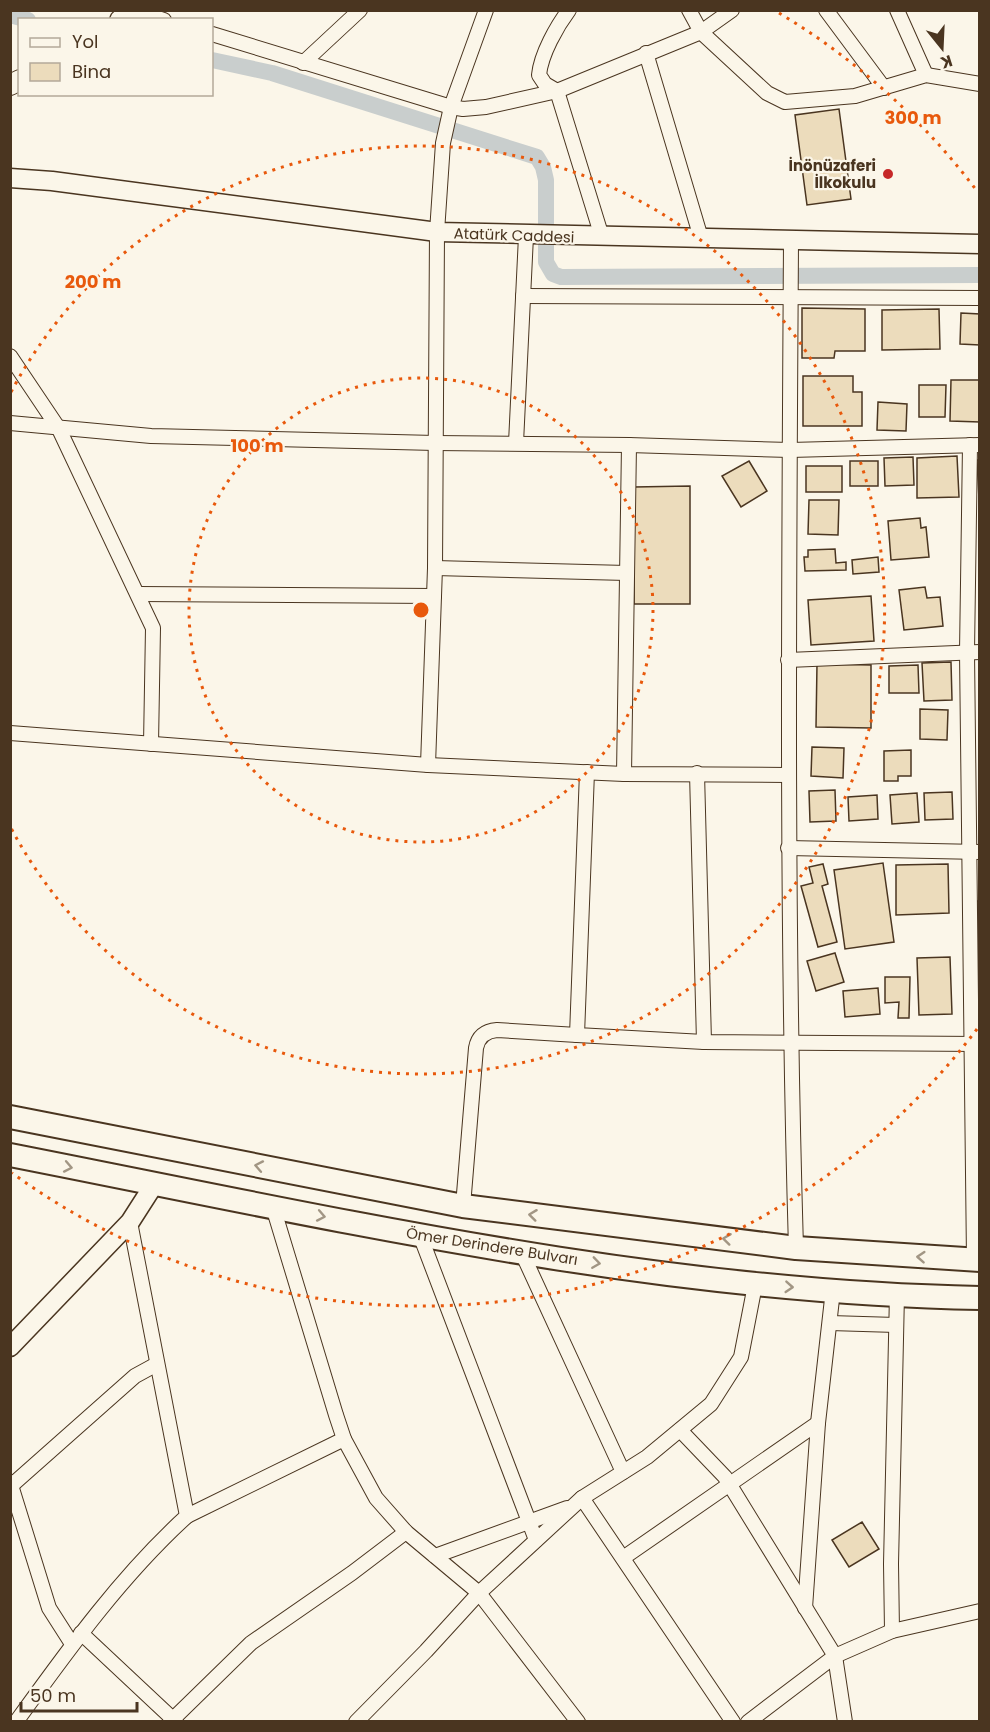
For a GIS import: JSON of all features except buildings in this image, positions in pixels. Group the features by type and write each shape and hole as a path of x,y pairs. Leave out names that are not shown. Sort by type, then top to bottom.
{"highway":[{"path":"10,1117 463,1206 796,1248 977,1260"},
{"name":"Ömer Derindere Bulvarı","path":"10,1155 522,1253 755,1285 897,1294 974,1302"}],"street":[{"path":"135,10 158,18"},
{"path":"303,63 360,10"},
{"path":"428,765 435,568 437,232 443,143 451,106 486,10"},
{"path":"569,10 562,19 540,70 541,80 557,91 602,237"},
{"path":"689,10 701,32 779,101 809,102 855,96 926,75 980,84"},
{"path":"213,34 463,110 557,91 701,32 732,10"},
{"path":"826,10 884,88"},
{"path":"897,10 926,75"},
{"path":"646,53 701,238"},
{"path":"10,165 52,181"},
{"path":"10,178 52,181"},
{"name":"Atatürk Caddesi","path":"52,181 437,232 791,242 980,244"},
{"path":"516,443 526,236"},
{"path":"791,242 787,776 790,1043 796,1248"},
{"path":"524,296 980,298"},
{"path":"10,356 59,429 153,628 151,744"},
{"path":"10,423 151,436 435,443 629,445 790,450 975,445 973,652 977,1260"},
{"path":"624,774 629,445"},
{"path":"435,568 627,573"},
{"path":"138,594 434,596"},
{"path":"788,660 973,652"},
{"path":"10,733 428,765 624,774 697,773 787,776"},
{"path":"577,1035 587,772"},
{"path":"697,773 704,1042"},
{"path":"788,848 975,852"},
{"path":"463,1206 476,1048 480,1037 497,1030 704,1042 974,1044"},
{"path":"10,1347 130,1222 155,1184"},
{"path":"273,1207 344,1438 376,1498 406,1532 478,1593 578,1722"},
{"path":"130,1222 187,1516"},
{"path":"420,1235 536,1540"},
{"path":"522,1253 623,1472"},
{"path":"435,1556 529,1522 578,1501 623,1472 711,1404 741,1357 755,1285"},
{"path":"805,1608 818,1423 833,1290"},
{"path":"892,1631 891,1564 897,1294"},
{"path":"830,1323 896,1325"},
{"path":"157,1364 135,1376 11,1483 49,1608 76,1639 173,1720 251,1643 352,1573 406,1532"},
{"path":"623,1558 818,1423"},
{"path":"680,1430 730,1486 835,1656 845,1722"},
{"path":"16,1722 76,1639 162,1539 187,1516 344,1438"},
{"path":"365,1718 478,1593 578,1501"},
{"path":"578,1501 623,1558 733,1722"},
{"path":"748,1722 835,1656 892,1631 980,1611"}],"waterway":[{"path":"10,15 21,18"},
{"path":"213,60 272,73 537,157 543,167 546,180 546,262 553,274 561,277 980,275"}],"place":[{"name":"İnönüzaferi İlkokulu","path":"888,174"}]}
